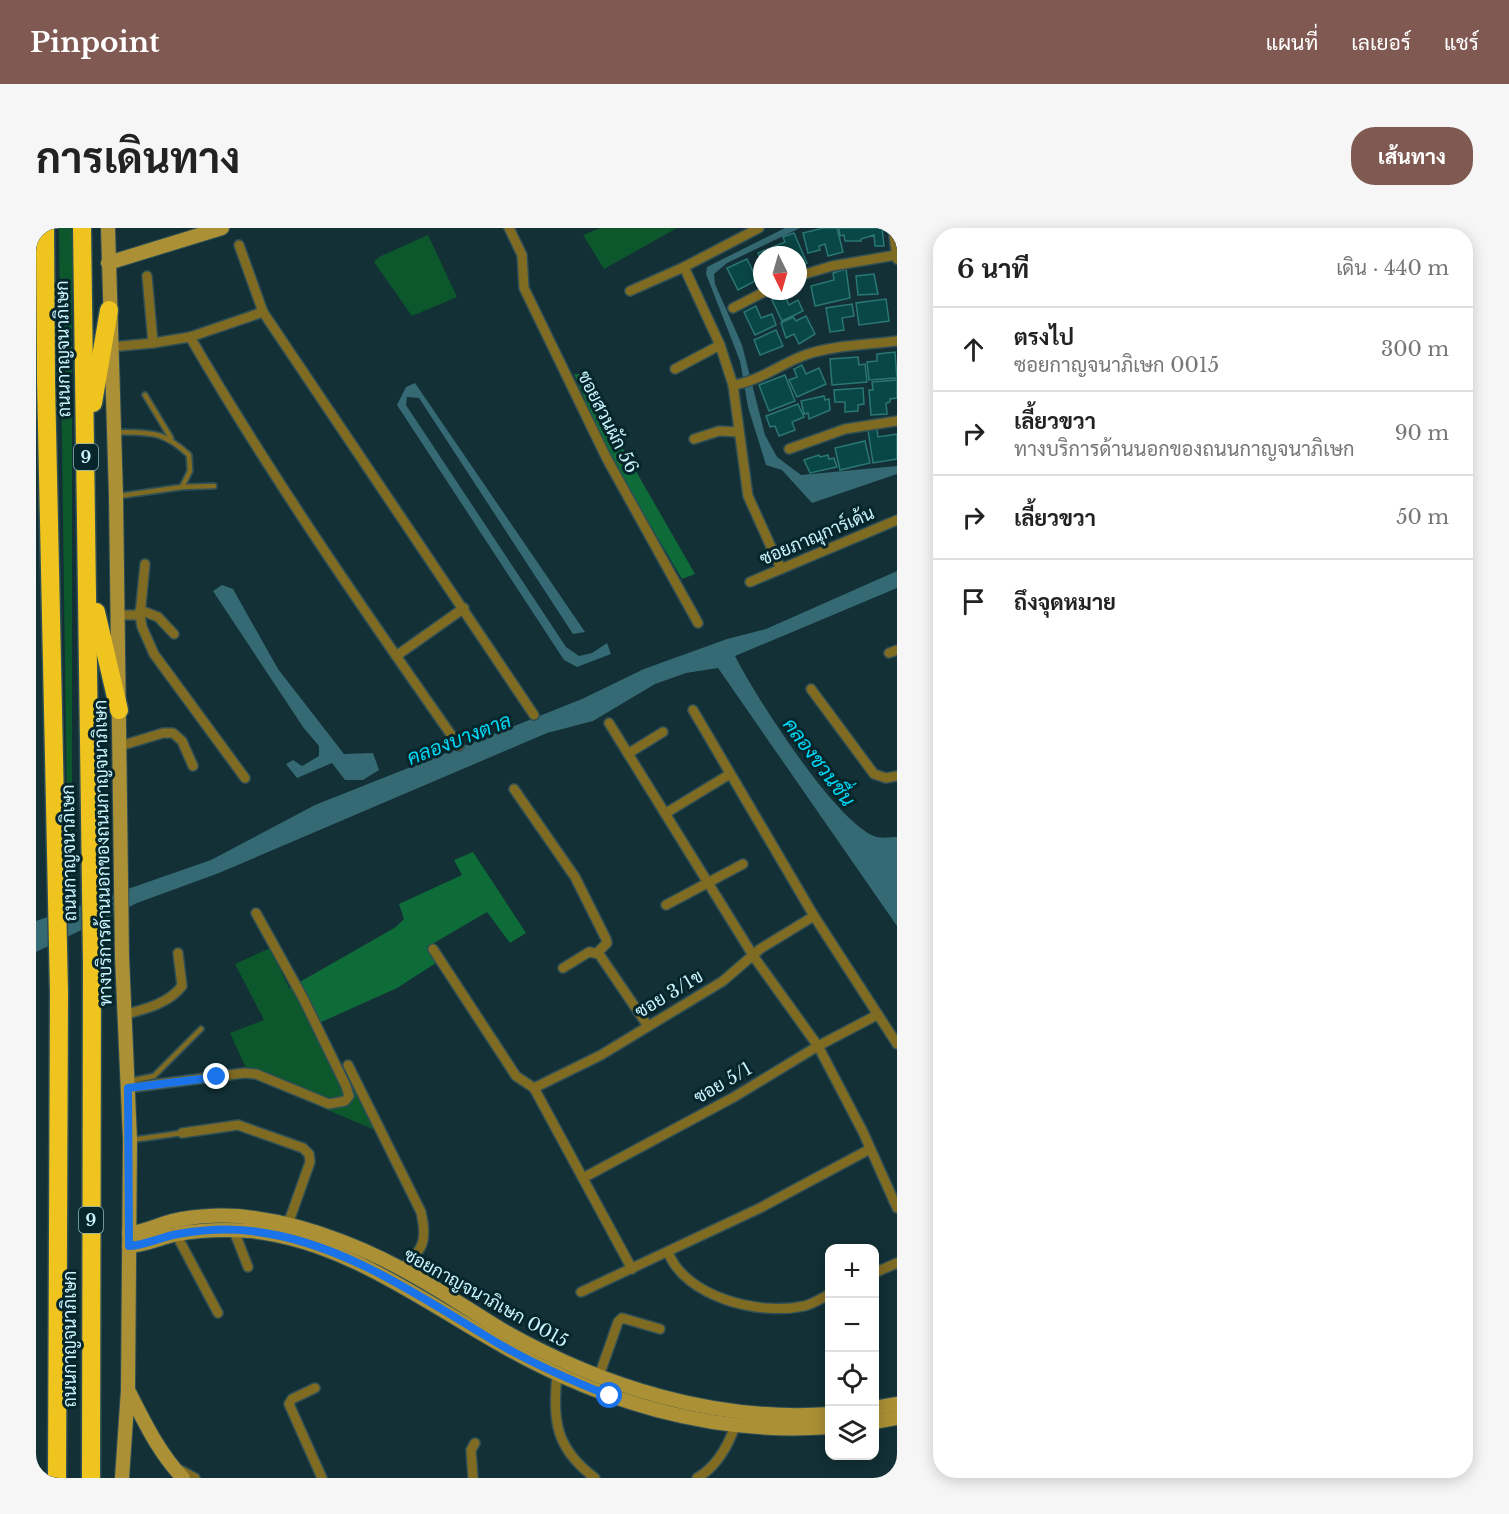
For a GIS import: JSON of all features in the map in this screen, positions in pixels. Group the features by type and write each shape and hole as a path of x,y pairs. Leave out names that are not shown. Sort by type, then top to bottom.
{"highway":[{"name":"ถนนกาญจนาภิเษก","path":"45,228 59,993 57,1478"},
{"name":"ถนนกาญจนาภิเษก","path":"82,228 92,962 91,1478"},
{"path":"36,302 46,381"},
{"path":"86,444 110,310"},
{"path":"87,578 119,710"}],"street":[{"name":"ทางบริการด้านนอกของถนนกาญจนาภิเษก","path":"108,228 116,496 123,1015 130,1140 128,1390 122,1478"},
{"path":"108,263 203,231 222,228"},
{"name":"ซอยสวนผัก 56","path":"508,228 522,255 523,283 529,298 607,459 698,623"},
{"path":"630,291 684,267 759,228"},
{"path":"807,273 832,266 897,257 893,228"},
{"path":"239,245 263,312 534,715"},
{"path":"684,267 737,385 739,432 748,496 781,569"},
{"path":"147,276 153,343"},
{"path":"733,308 753,298"},
{"path":"111,347 153,343 190,336 263,312"},
{"path":"190,336 288,498 459,746"},
{"path":"737,385 754,381 803,356 821,350 897,341"},
{"path":"675,369 720,345"},
{"path":"789,449 844,429 897,421"},
{"path":"694,439 719,431 739,432"},
{"name":"ซอยภาณุการ์เด้น","path":"750,582 897,520"},
{"path":"145,564 140,612 142,627 154,654 245,778"},
{"path":"396,656 464,608"},
{"path":"118,615 140,612 158,617 174,634"},
{"path":"811,689 874,774 886,778 897,776"},
{"path":"693,710 814,916 897,1044"},
{"path":"609,723 754,957 818,1046 897,1208"},
{"path":"628,753 663,732"},
{"path":"120,746 163,733 173,733 182,741 193,766"},
{"path":"666,813 730,774"},
{"path":"514,789 575,877 604,934 607,943 597,953"},
{"path":"666,905 743,864"},
{"path":"127,1085 244,1073 256,1074 329,1104 345,1101 349,1096 303,998 256,913"},
{"name":"ซอย 3/1ข","path":"534,1088 601,1055 723,981 754,957 760,949 814,916"},
{"path":"433,949 516,1076 534,1088 632,1269"},
{"path":"563,968 589,952 597,953 648,1026"},
{"path":"123,1015 161,1003 178,992 182,986 178,953"},
{"name":"ซอย 5/1","path":"583,1178 734,1097 818,1046 877,1015"},
{"path":"348,1065 421,1212 426,1232 424,1242 418,1253 401,1270"},
{"path":"182,1133 238,1125 303,1148 309,1154 310,1162 286,1231"},
{"path":"581,1292 760,1208 870,1149"},
{"name":"ซอยกาญจนาภิเษก 0015","path":"286,1231 176,1234 142,1246 129,1240 140,1232 173,1221 214,1217 252,1217 401,1270 500,1336"},
{"path":"234,1231 248,1267"},
{"path":"176,1234 218,1313"},
{"name":"ซอยกาญจนาภิเษก 0015","path":"316,1240 610,1396 676,1417 736,1419 825,1414"},
{"path":"668,1252 678,1272 699,1289 723,1299 766,1308 805,1306 825,1296"},
{"path":"879,1271 897,1263"},
{"path":"599,1376 618,1322 622,1318 660,1329"},
{"path":"560,1369 554,1412 560,1434 575,1463 595,1478"},
{"name":"ซอยกาญจนาภิเษก 0015","path":"560,1369 599,1376 736,1419 794,1430 825,1427"},
{"path":"315,1388 292,1398 289,1404 322,1478"},
{"path":"128,1390 150,1435 170,1465 183,1478"},
{"path":"879,1407 897,1404"},
{"path":"879,1421 897,1418"},
{"path":"697,1478 705,1474 728,1446 736,1419"},
{"path":"473,1478 471,1450 475,1443"},
{"path":"170,1465 195,1478"}],"lane":[{"path":"145,395 171,438 189,454 190,471 182,487"},
{"path":"113,432 154,433 171,438"},
{"path":"116,496 182,487 214,486"},
{"path":"127,1085 153,1076 201,1029"},
{"path":"130,1140 182,1133"}],"green space":[{"path":"59,228 72,228 72,885 68,885"},
{"path":"600,228 677,228 604,269 583,235"},
{"path":"428,235 457,297 412,316 374,262 379,257"},
{"path":"574,374 586,374 614,433 695,574 682,579 609,455"},
{"path":"473,852 526,933 510,943 487,912 427,947 436,963 397,988 319,1023 298,983 396,927 404,919 399,904 462,875 454,860"},
{"path":"270,948 289,988 298,983 375,1130 250,1077 230,1033 264,1020 235,964"}],"water":[{"path":"785,228 800,228 762,246 753,246 753,251 727,263 714,274 715,284 742,345 765,435 777,457 801,475 897,466 897,474 812,503 782,470 766,465 748,407 740,361 706,274 707,267"},
{"path":"415,383 585,632 573,634 419,398 407,397 406,405 566,647 579,656 592,653 607,643 611,654 577,667 564,660 397,405 406,387"},
{"path":"897,571 897,588 735,656 777,727 818,783 839,807 858,826 874,836 897,837 897,926 718,668 686,673 655,684 593,721 547,733 219,873 137,903 36,952 36,921 211,860 315,805 582,699 644,669 727,639 766,629"},
{"path":"222,585 233,589 278,669 344,754 373,753 379,770 363,780 345,780 332,763 297,778 286,764 293,760 302,766 319,756 319,746 303,727 213,591"}],"building":[{"path":"823,228 837,228 843,252 828,256 825,244 819,246 820,250 808,253 803,233"},
{"path":"839,228 882,228 884,246 875,246 874,235 861,239 861,241 845,241 844,235 840,236"},
{"path":"794,233 800,246 775,246 785,242 783,237"},
{"path":"747,259 753,272 753,282 738,290 727,268"},
{"path":"846,269 850,298 815,306 811,286 834,280 833,273"},
{"path":"874,274 878,294 858,295 856,276"},
{"path":"886,299 889,321 859,325 856,303"},
{"path":"772,300 787,300 789,305 798,300 803,311 782,321"},
{"path":"852,304 854,316 842,318 844,330 830,332 826,308"},
{"path":"756,306 761,318 772,314 776,325 755,335 744,312"},
{"path":"806,316 815,334 799,344 794,334 786,338 781,323 793,317 796,321"},
{"path":"776,330 783,346 760,355 754,340"},
{"path":"895,352 897,378 869,380 867,362 877,361 877,354"},
{"path":"858,357 859,365 865,364 867,382 832,385 830,359"},
{"path":"802,365 806,374 819,368 826,384 797,397 789,380 797,377 794,369"},
{"path":"785,375 795,401 769,411 759,385"},
{"path":"897,380 897,398 890,399 890,402 886,403 887,414 871,415 869,390 873,390 872,382"},
{"path":"863,388 864,404 858,405 858,411 845,412 845,402 835,402 834,390"},
{"path":"824,396 825,400 829,399 830,410 809,419 808,413 804,414 801,401"},
{"path":"798,404 804,417 792,422 795,430 779,436 775,426 770,427 766,416"},
{"path":"877,429 878,437 897,434 897,459 873,463 868,430"},
{"path":"865,441 870,463 840,470 835,448"},
{"path":"819,455 820,457 828,455 829,459 834,458 837,467 810,473 804,460"}],"route":[{"path":"217,1077 128,1088 129,1246 142,1246 176,1234 214,1230 250,1231 299,1241 354,1262 414,1291 496,1342 557,1375 610,1396"}],"water label":[{"name":"คลองบางตาล","path":"459,739"},
{"name":"คลองชวนชื่น","path":"819,762"}]}
